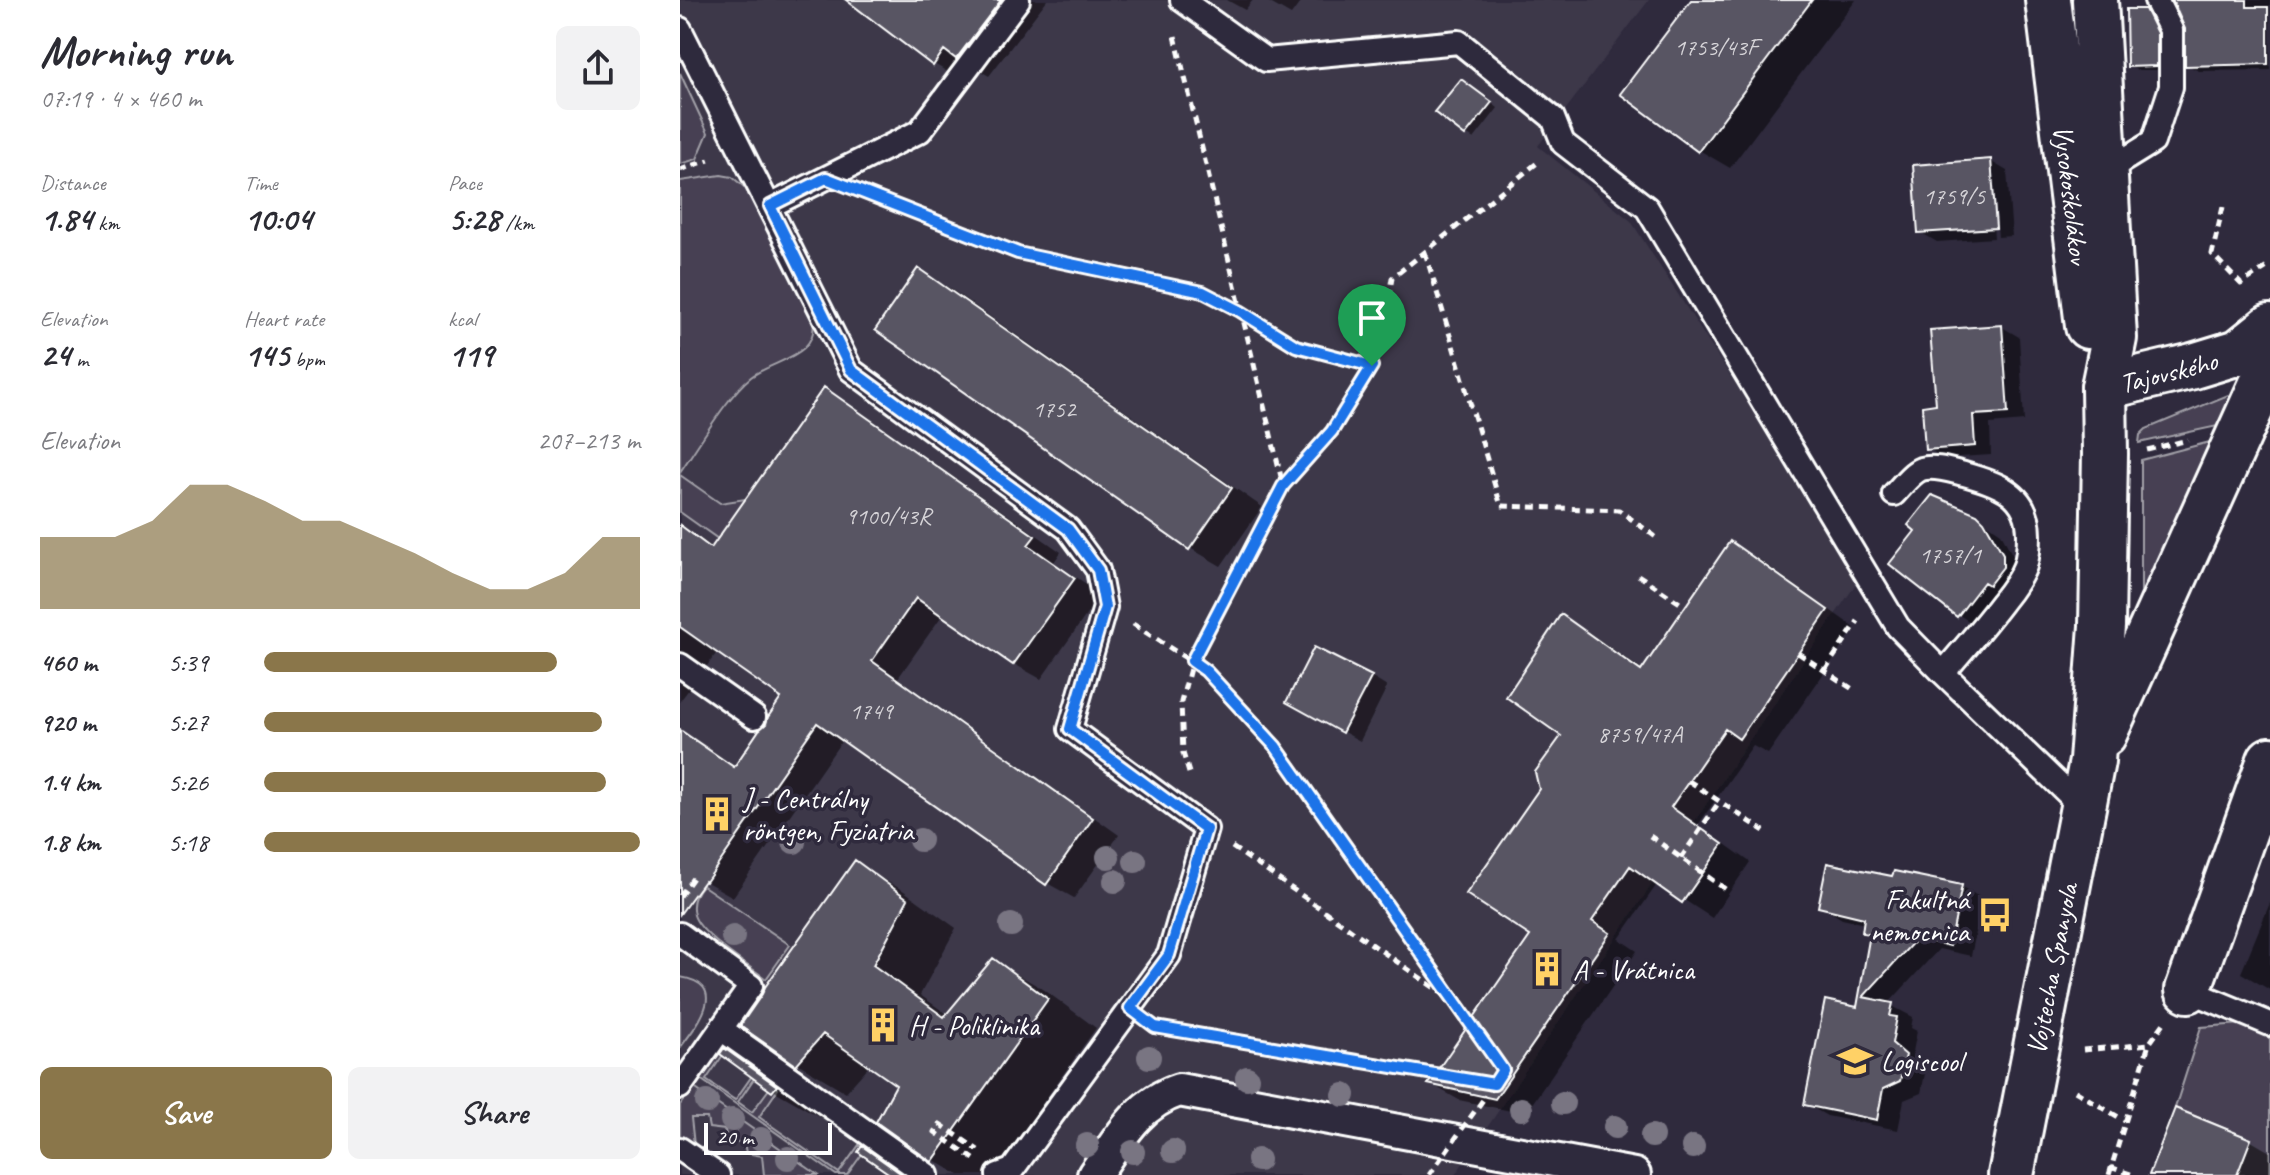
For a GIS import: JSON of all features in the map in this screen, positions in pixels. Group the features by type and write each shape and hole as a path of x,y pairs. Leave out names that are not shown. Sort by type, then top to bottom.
{"street":[{"name":"Vysokoškolákov","path":"2048,0 2086,319 2104,387"},
{"name":"Vysokoškolákov","path":"2092,761 2102,626 2104,387 2114,338 2095,0"},
{"name":"Tajovského","path":"2104,387 2239,352 2270,327"},
{"path":"2092,761 2270,366"},
{"path":"2188,990 2270,760"},
{"name":"Vojtecha Spanyola","path":"2011,1175 2092,761"},
{"path":"1094,1175 1135,1118 1162,1096 1179,1090 1634,1175"}],"lane":[{"path":"770,206 920,131 1018,0"},
{"path":"1182,0 1266,60 1459,42 1553,118 1563,143 1647,208 1898,627 2083,808"},
{"path":"2106,171 2153,142 2171,87 2171,30 2156,0"},
{"path":"680,29 851,370 1068,529 1098,570 1105,607 1070,729 1206,829 1169,955 1012,1170 989,1169"},
{"path":"1894,494 1921,469 1938,468 1957,472 1995,484 2011,493 2024,506 2029,524 2026,564 2017,582 1979,633 1943,673"},
{"path":"680,665 754,717"},
{"path":"680,934 751,986 680,1087"},
{"path":"2188,990 2270,1024"},
{"path":"721,1029 927,1175"},
{"path":"682,1152 718,1175"}],"path":[{"path":"1174,31 1283,486"},
{"path":"1455,1002 1206,829 1183,753 1181,702 1192,661 1283,486 1332,431 1372,366 1383,330 1392,278 1563,143"},
{"path":"826,178 1018,253 1203,292 1296,346 1372,366"},
{"path":"2223,207 2212,254 2241,284 2270,265"},
{"path":"1425,252 1501,506 1619,510 1656,537"},
{"path":"2139,452 2197,438"},
{"path":"1638,575 1686,607"},
{"path":"1825,670 1877,591"},
{"path":"1105,607 1206,671 1276,747 1503,1070 1429,1175"},
{"path":"1798,653 1854,690"},
{"path":"1689,781 1764,831"},
{"path":"1681,858 1719,802"},
{"path":"1650,836 1728,891"},
{"path":"680,896 695,875"},
{"path":"2109,1175 2149,1044 2188,990"},
{"path":"1130,1008 1155,1027 1494,1084"},
{"path":"2083,1050 2149,1044"},
{"path":"2075,1091 2125,1121"},
{"path":"984,1150 982,1153 940,1124 935,1132 989,1169"},
{"path":"2110,1167 2133,1175"}],"shaded area":[{"path":"680,0 1649,0 1538,146 1631,221 1860,578 1455,1175 680,1175"},
{"path":"680,73 708,133 697,159 680,164"},
{"path":"721,175 732,177 748,190 813,318 813,331 803,349 761,371 742,385 680,472 680,181"},
{"path":"2228,395 2236,399 2227,424 2139,443 2140,435 2146,429"},
{"path":"2221,439 2145,602 2141,593 2141,460"},
{"path":"680,475 720,503 745,499 825,615 680,512"},
{"path":"702,885 790,945 766,979 698,923 693,903"},
{"path":"680,977 695,981 704,988 707,997 701,1018 680,1048"},
{"path":"2242,1024 2270,1036 2270,1175 2237,1175 2251,1139 2175,1108 2201,1027"},
{"path":"719,1049 725,1052 706,1080 735,1100 754,1073 757,1074 738,1102 752,1112 772,1085 778,1089 759,1117 839,1173 859,1145 865,1150 847,1175 836,1175 699,1078"},
{"path":"693,1087 818,1175 764,1175 762,1156 746,1153 744,1143 727,1140 725,1130 709,1128 707,1118 691,1118 694,1145 680,1136 680,1105"}],"building":[{"path":"846,0 1001,0 956,59 944,50 933,66"},
{"path":"1691,0 1812,0 1698,152 1620,94"},
{"path":"2172,0 2247,0 2247,7 2268,7 2268,64 2185,66 2185,29"},
{"path":"2126,9 2145,9 2157,33 2157,66 2127,67"},
{"path":"1461,79 1492,102 1465,136 1434,112"},
{"path":"1991,159 1996,228 1918,233 1913,165"},
{"path":"918,268 1232,488 1189,550 875,330"},
{"path":"2002,325 2008,413 1973,415 1975,446 1925,450 1922,406 1936,404 1930,330"},
{"path":"824,387 1035,536 1028,545 1075,578 1013,665 916,598 872,661 1093,818 1046,885 817,723 706,882 680,914 680,730 734,767 781,698 680,627 680,525 711,548"},
{"path":"1932,495 1977,514 2003,554 2003,567 1989,585 1984,582 1957,617 1889,564 1915,531 1908,525"},
{"path":"1730,541 1828,610 1739,739 1725,729 1671,807 1723,844 1682,903 1630,866 1592,921 1610,933 1495,1099 1428,1084 1530,936 1466,894 1539,789 1535,772 1561,736 1506,697 1561,614 1641,671"},
{"path":"1314,647 1372,676 1342,733 1286,702"},
{"name":"H - Poliklinika","path":"855,860 908,899 873,965 944,1017 993,958 1048,999 932,1162 876,1122 896,1085 823,1034 796,1065 740,1026"},
{"path":"1827,863 1892,876 1894,871 1962,885 1950,946 1917,938 1863,997 1893,1003 1890,1016 1897,1017 1892,1043 1906,1055 1900,1081 1883,1089 1877,1120 1804,1105 1825,1000 1857,1007 1870,934 1862,933 1864,918 1818,907"},
{"path":"724,1048 777,1086 772,1092 720,1054"},
{"path":"2175,1108 2251,1139 2237,1175 2149,1175"},
{"path":"862,1146 903,1175 891,1175 858,1152"}],"place":[{"name":"J - Centrálny röntgen, Fyziatria","path":"717,814"},
{"name":"Fakultná nemocnica","path":"1995,915"},
{"name":"A - Vrátnica","path":"1547,969"},
{"name":"H - Poliklinika","path":"883,1025"},
{"name":"Logiscool","path":"1855,1061"}],"route":[{"path":"826,178 1018,253 1203,292 1296,346 1372,366 1332,431 1283,486 1192,661 1206,671 1276,747 1503,1070 1494,1084 1155,1027 1130,1008 1169,955 1206,829 1070,729 1105,607 1098,570 1068,529 851,370 770,206 826,178"}]}
